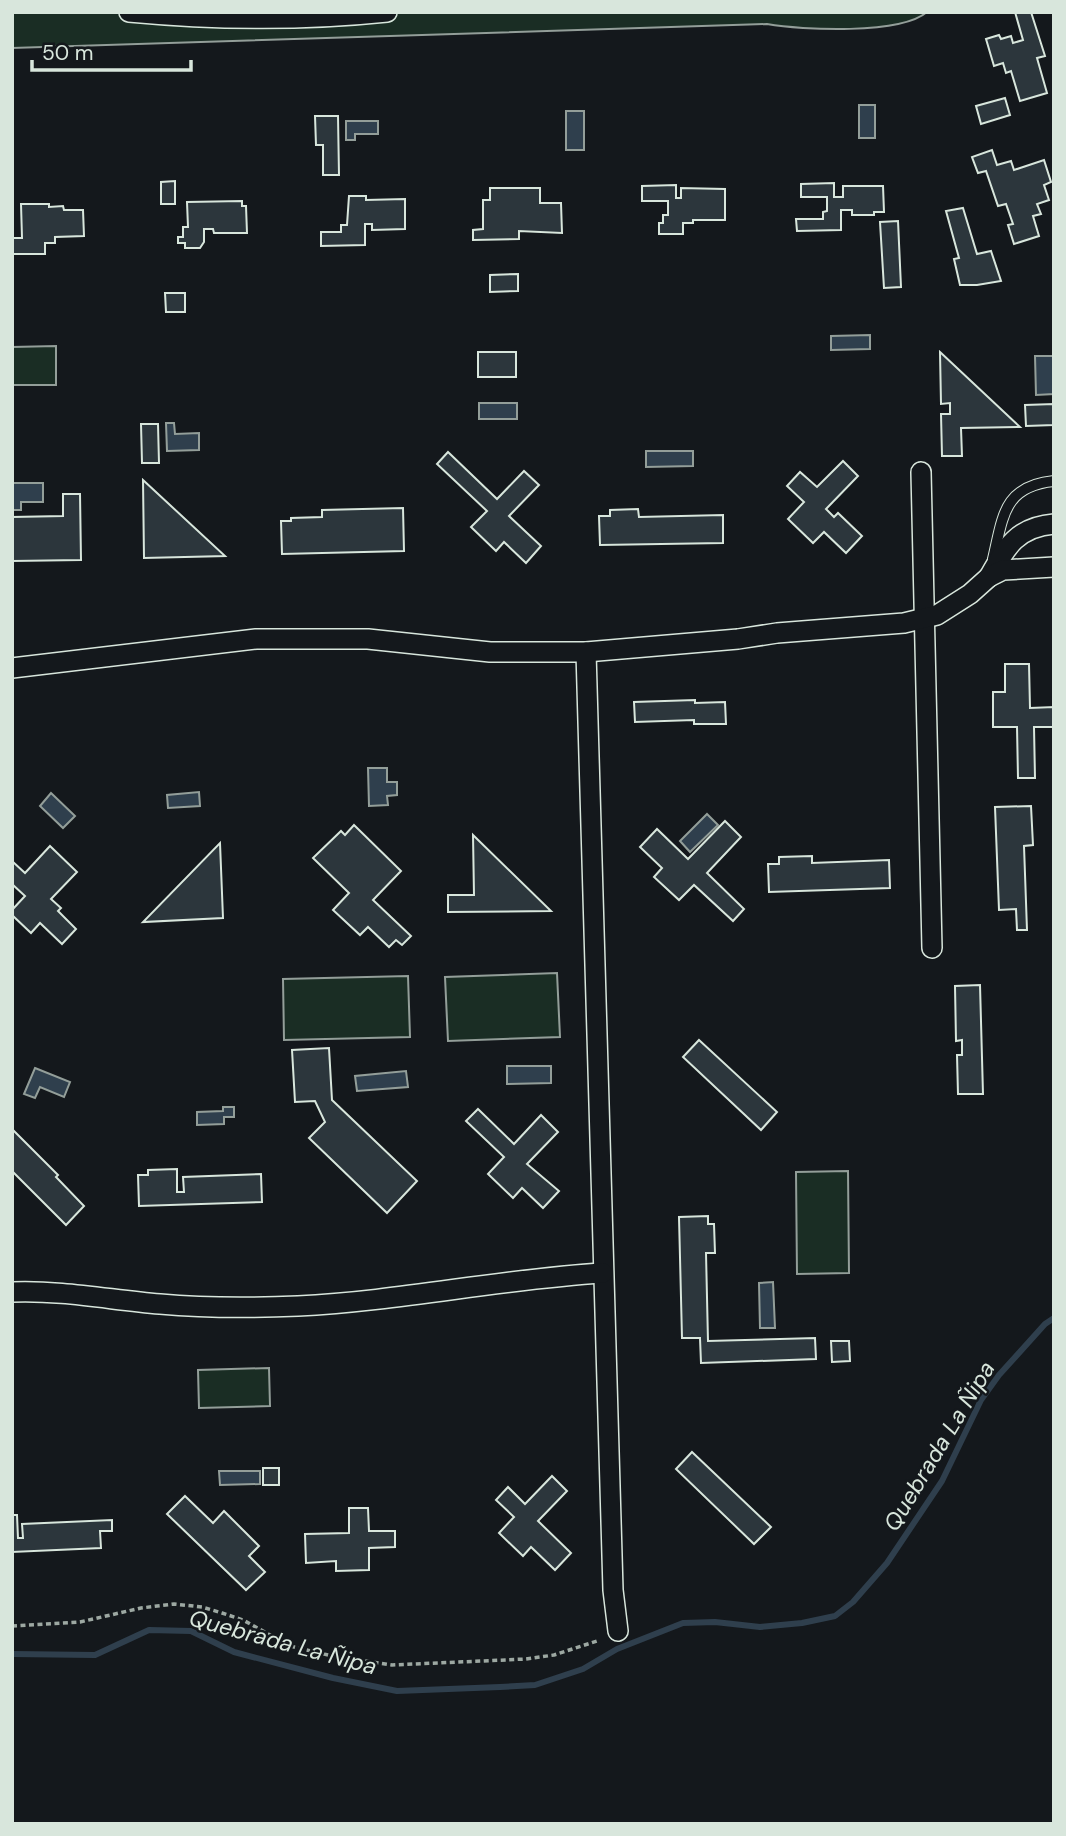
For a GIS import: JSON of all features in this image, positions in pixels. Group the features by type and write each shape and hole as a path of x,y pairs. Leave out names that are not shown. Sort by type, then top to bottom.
{"street":[{"path":"129,12 194,18 261,19 387,12"},
{"path":"921,472 932,948"},
{"path":"989,577 1003,552 1018,535 1036,526 1054,524"},
{"path":"12,668 206,644 298,638 368,639 490,652 586,652 726,641 830,628 904,624 953,605 989,577 1012,569 1054,568"},
{"path":"586,652 613,1590 618,1631"},
{"path":"12,1292 87,1295 160,1304 297,1306 365,1301 518,1280 603,1273"}],"lane":[{"path":"989,577 1003,518 1013,498 1033,483 1054,481"}],"path":[{"path":"12,1626 80,1622 141,1608 174,1604 202,1607 243,1620 290,1646 370,1662 417,1665 554,1655 592,1643 618,1631"}],"green space":[{"path":"12,12 927,12 896,24 850,29 767,24 12,48"},
{"path":"56,346 56,385 12,385 12,347"},
{"path":"557,973 560,1037 448,1041 445,977"},
{"path":"408,976 410,1037 284,1040 283,979"},
{"path":"848,1171 849,1273 797,1274 796,1172"},
{"path":"269,1368 270,1406 199,1408 198,1370"}],"water":[{"path":"859,105 875,105 875,138 859,138"},
{"path":"566,111 584,111 584,150 566,150"},
{"path":"346,121 378,121 378,134 355,134 355,140 346,140"},
{"path":"870,335 870,349 831,350 831,336"},
{"path":"1035,356 1054,356 1054,394 1036,395"},
{"path":"479,403 517,403 517,419 479,419"},
{"path":"166,423 174,423 175,434 199,433 199,450 167,451"},
{"path":"646,451 693,451 693,466 646,467"},
{"path":"12,483 43,483 43,502 21,502 21,510 12,510"},
{"path":"368,768 387,768 387,782 397,782 397,795 387,796 388,805 369,806"},
{"path":"199,792 200,806 168,808 167,795"},
{"path":"51,793 75,816 63,828 40,806"},
{"path":"707,814 718,825 690,852 680,841"},
{"path":"507,1066 551,1066 551,1083 507,1084"},
{"path":"35,1068 70,1082 64,1097 40,1087 35,1098 24,1094"},
{"path":"406,1071 408,1087 357,1091 355,1076"},
{"path":"223,1107 234,1107 234,1117 224,1117 224,1124 197,1125 197,1112 223,1111"},
{"path":"773,1282 775,1328 760,1328 759,1283"},
{"path":"219,1471 260,1471 260,1484 220,1485"}],"building":[{"path":"1015,12 1031,12 1045,56 1037,58 1047,93 1020,101 1011,71 1006,73 1003,63 994,66 986,39 999,35 1001,39 1011,36 1013,43 1023,40"},
{"path":"1005,98 1010,115 981,124 976,106"},
{"path":"315,116 338,116 339,175 323,175 323,145 316,145"},
{"path":"992,150 997,165 1011,161 1014,170 1044,160 1051,182 1044,185 1049,200 1037,204 1041,214 1033,216 1039,236 1014,244 1008,225 1013,224 1006,204 998,206 986,171 978,173 972,157"},
{"path":"175,181 175,204 161,204 161,182"},
{"path":"834,183 834,197 843,197 843,186 883,186 884,212 852,215 852,210 841,210 841,230 797,231 796,219 823,219 823,212 827,211 827,197 801,197 801,184"},
{"path":"676,185 676,198 681,198 681,188 725,189 725,220 693,220 693,223 683,223 683,234 659,234 659,223 663,223 663,215 668,215 668,201 642,201 642,186"},
{"path":"490,188 540,188 540,203 561,203 562,233 519,231 519,239 473,240 473,230 483,229 483,200 490,200"},
{"path":"349,196 366,196 366,200 405,199 405,229 372,230 372,224 365,224 365,245 321,246 321,232 341,232 341,225 347,225"},
{"path":"242,201 242,206 246,206 247,233 214,233 213,229 204,229 204,242 200,248 185,248 185,243 178,243 178,237 183,237 183,227 188,227 187,202"},
{"path":"21,204 49,204 49,207 63,206 64,210 83,210 84,236 55,237 55,243 45,243 45,254 12,254 12,238 22,238"},
{"path":"963,208 977,254 991,251 1001,281 960,285 954,259 959,258 946,211"},
{"path":"898,221 901,287 884,288 880,222"},
{"path":"518,274 518,291 490,292 490,275"},
{"path":"165,293 185,293 185,312 166,312"},
{"path":"478,352 516,352 516,377 478,377"},
{"path":"940,352 1020,427 961,428 962,456 942,456 941,414 950,414 950,403 941,404"},
{"path":"1054,404 1054,425 1026,426 1025,405"},
{"path":"141,424 158,424 159,463 142,463"},
{"path":"448,452 497,499 524,471 539,485 509,516 541,546 526,563 504,542 496,551 471,527 487,511 437,464"},
{"path":"843,461 858,476 826,509 834,517 838,513 862,536 846,553 824,532 813,543 788,519 804,502 787,486 800,472 817,487"},
{"path":"143,480 225,556 144,558"},
{"path":"63,494 80,494 81,560 12,561 12,517 63,516"},
{"path":"403,508 404,551 282,554 281,521 322,517 322,510"},
{"path":"638,509 639,517 723,515 723,543 600,545 599,516 610,516 610,510"},
{"path":"1005,664 1029,664 1030,708 1054,707 1054,727 1034,727 1035,778 1018,778 1017,727 993,727 993,692 1005,692"},
{"path":"695,700 695,703 725,702 726,724 694,724 694,720 635,722 634,702"},
{"path":"1031,806 1033,845 1024,846 1027,930 1017,930 1016,909 999,910 995,807"},
{"path":"725,821 741,837 707,873 744,909 733,921 694,885 679,900 654,877 662,868 640,847 657,829 688,859"},
{"path":"354,825 401,871 373,900 411,936 402,945 396,940 389,947 368,927 360,935 333,910 349,893 313,858 341,831 345,835"},
{"path":"473,835 551,911 448,912 448,895 474,895"},
{"path":"220,843 223,918 143,922"},
{"path":"50,846 77,872 51,899 61,908 58,911 76,929 62,944 40,923 31,933 12,915 12,910 25,896 12,884 12,861 25,873"},
{"path":"812,856 812,863 889,860 890,888 769,892 768,864 779,864 779,857"},
{"path":"980,985 983,1094 958,1094 957,1055 962,1055 962,1040 956,1041 955,986"},
{"path":"699,1040 777,1112 761,1130 683,1057"},
{"path":"329,1048 332,1100 417,1181 387,1213 309,1138 325,1122 315,1101 295,1102 292,1050"},
{"path":"478,1109 514,1144 541,1115 558,1132 527,1164 559,1191 543,1208 522,1188 513,1198 488,1174 504,1157 466,1121"},
{"path":"12,1129 58,1175 56,1177 84,1206 66,1225 12,1171"},
{"path":"177,1169 177,1192 184,1192 183,1177 261,1174 262,1202 139,1206 138,1175 148,1175 148,1170"},
{"path":"708,1216 708,1224 714,1224 715,1253 706,1253 708,1341 815,1338 816,1359 701,1363 700,1338 682,1338 679,1217"},
{"path":"831,1341 849,1341 850,1361 832,1362"},
{"path":"692,1452 771,1527 754,1544 676,1469"},
{"path":"263,1468 279,1468 279,1485 263,1485"},
{"path":"552,1476 567,1491 538,1521 571,1553 555,1570 531,1547 523,1556 499,1533 514,1517 496,1500 508,1487 525,1504"},
{"path":"185,1496 213,1523 224,1511 259,1546 249,1556 265,1572 246,1590 167,1514"},
{"path":"349,1508 368,1508 369,1531 395,1531 395,1547 369,1548 369,1570 336,1571 336,1561 306,1563 305,1534 349,1533"},
{"path":"12,1515 17,1515 18,1538 23,1538 22,1524 112,1520 112,1531 100,1531 101,1548 12,1552"}],"waterway":[{"name":"Quebrada La Ñipa","path":"12,1654 95,1655 149,1630 191,1631 234,1652 333,1678 397,1691 500,1687 535,1685 583,1669 617,1649 683,1623 715,1622 760,1627 802,1623 835,1616 853,1602 887,1563 942,1481 981,1400 999,1375 1045,1324 1054,1318"}]}
